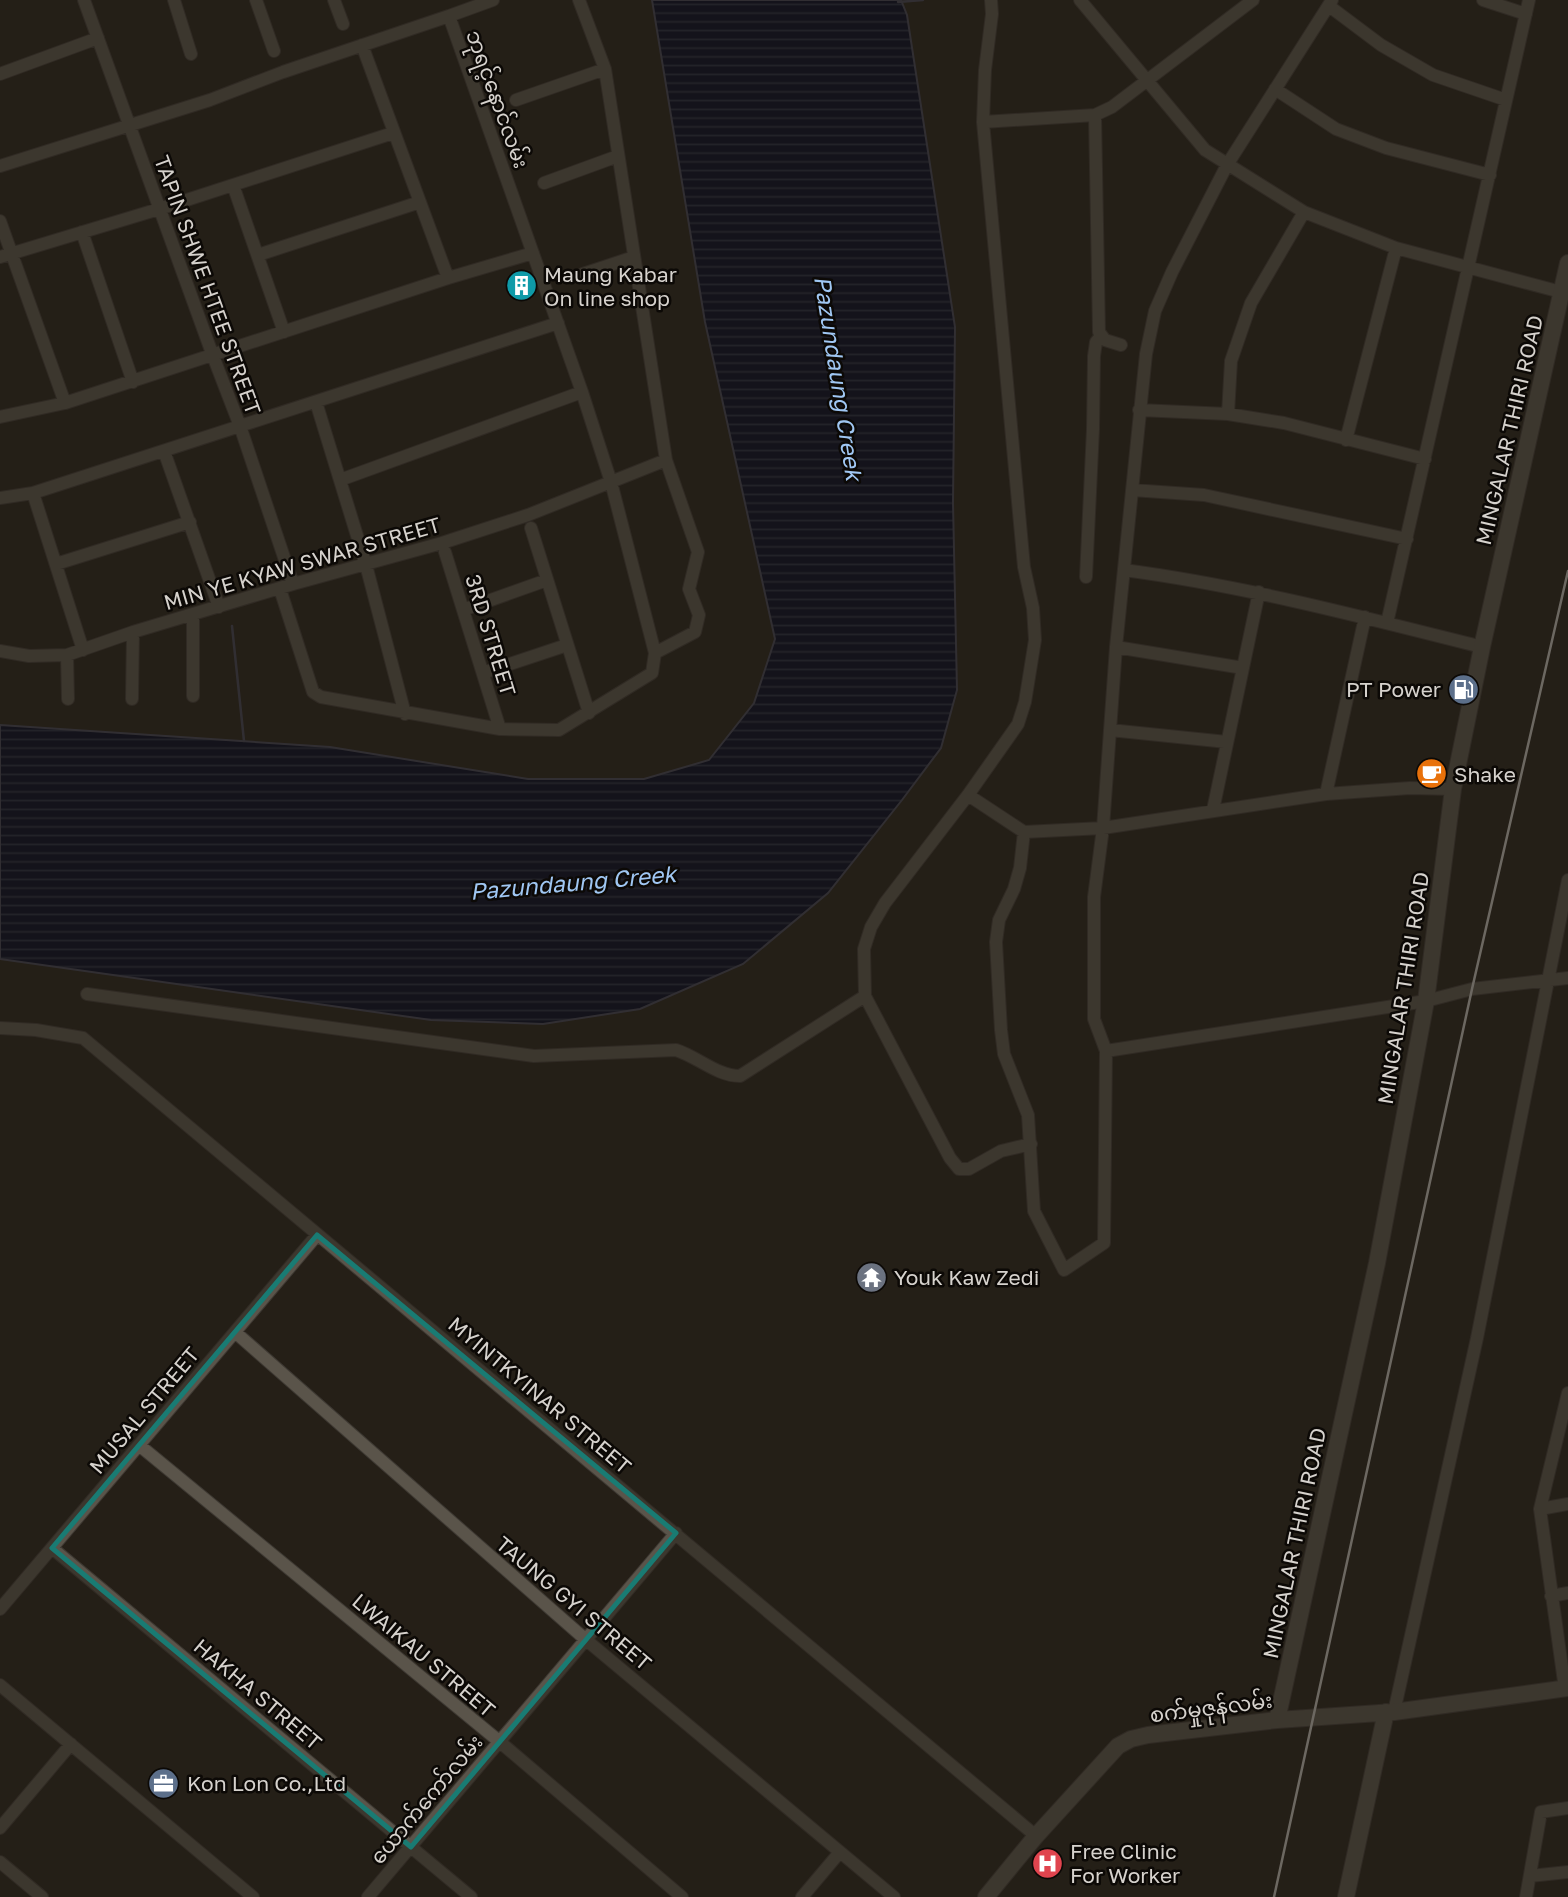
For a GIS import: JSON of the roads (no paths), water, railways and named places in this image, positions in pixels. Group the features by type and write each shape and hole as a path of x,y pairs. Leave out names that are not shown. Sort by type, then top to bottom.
{"street":[{"name":"TAPIN SHWE HTEE STREET","path":"84,0 240,426 313,692 316,695 405,714"},
{"path":"174,0 191,54"},
{"path":"256,0 274,51"},
{"path":"334,0 343,24"},
{"path":"449,16 493,0"},
{"path":"316,402 366,565 405,714 500,729 559,730 652,673 655,653 692,635 699,615 689,589 698,552 666,460 606,69 579,0"},
{"path":"990,0 992,14 985,70 983,122 1023,553 1033,608 1035,640 1026,702 1018,724 968,795 885,903 871,927 864,950 865,996 950,1158 959,1169 969,1169 1001,1151 1031,1144"},
{"path":"1080,0 1205,150 1304,212 1396,248 1562,292"},
{"path":"1091,14 1093,0"},
{"path":"983,122 1095,115 1112,107 1253,0"},
{"path":"1483,0 1526,14"},
{"path":"1387,623 1529,0"},
{"path":"1024,832 1020,868 999,920 996,942 1004,1054 1028,1115 1034,1210 1064,1270 1104,1243 1106,1051 1094,1019 1094,897 1103,828 1116,648 1139,410 1146,354 1156,311 1172,272 1227,165 1331,3 1381,45 1433,75 1507,100"},
{"name":"ဘုရင့်နောင်လမ်း","path":"0,166 210,100 283,72 449,16 582,392 611,482 655,653"},
{"path":"0,74 98,38"},
{"path":"362,45 448,278"},
{"path":"516,100 606,69"},
{"path":"1275,89 1336,129 1386,148 1490,175"},
{"path":"1095,115 1099,332 1105,340 1121,345"},
{"path":"6,255 159,209 393,133"},
{"path":"544,183 618,156"},
{"path":"233,185 284,332"},
{"path":"258,255 419,202"},
{"path":"1228,414 1231,361 1251,303 1304,212"},
{"path":"0,220 6,255 65,403"},
{"path":"82,232 133,382"},
{"path":"1346,440 1396,248"},
{"path":"0,417 65,403 448,278 533,253"},
{"path":"583,274 634,257"},
{"name":"MINGALAR THIRI ROAD","path":"1277,1720 1377,1263 1426,1001 1453,789 1568,262"},
{"path":"0,498 33,493 558,323"},
{"path":"1086,577 1094,356 1096,342 1101,336"},
{"path":"340,480 582,392"},
{"path":"1139,410 1228,414 1284,423 1425,459"},
{"path":"164,451 219,607"},
{"name":"MIN YE KYAW SWAR STREET","path":"0,651 29,656 67,655 133,632 286,586 442,543 528,515 666,460"},
{"path":"1132,490 1203,495 1407,539"},
{"path":"33,493 83,650"},
{"path":"55,564 190,522"},
{"path":"531,527 589,713"},
{"name":"3RD STREET","path":"445,552 500,729"},
{"path":"1124,570 1259,592 1482,647"},
{"path":"463,610 547,580"},
{"path":"1213,810 1259,592"},
{"path":"193,615 193,696"},
{"path":"1326,794 1365,617"},
{"path":"132,699 133,632"},
{"path":"483,673 567,645"},
{"path":"1116,648 1243,668"},
{"path":"67,655 68,699"},
{"path":"1110,730 1227,742"},
{"path":"968,795 1024,832 1103,828 1326,794 1410,788 1453,789"},
{"path":"1346,1897 1477,1338 1568,880"},
{"path":"1106,1051 1426,1001 1472,989 1568,978"},
{"path":"87,994 534,1056 676,1049 690,1054 727,1076 740,1076 865,996"},
{"name":"MYINTKYINAR STREET","path":"0,1028 36,1030 83,1038 1036,1836"},
{"name":"MUSAL STREET","path":"0,1609 317,1235"},
{"name":"TAUNG GYI STREET","path":"234,1332 585,1639 894,1897"},
{"path":"1567,1688 1540,1509 1568,1393"},
{"name":"LWAIKAU STREET","path":"139,1445 500,1742 682,1897"},
{"path":"1540,1509 1568,1504"},
{"name":"ယောက်ကော်လမ်း","path":"368,1897 676,1534"},
{"name":"HAKHA STREET","path":"52,1548 471,1897"},
{"path":"1551,1596 1568,1593"},
{"path":"0,1685 253,1897"},
{"name":"စက်မှုဇုန်လမ်း","path":"986,1897 1036,1836 1118,1746 1131,1739 1277,1720 1390,1712 1567,1688"},
{"path":"0,1828 71,1744"},
{"path":"1526,1897 1541,1812 1568,1808"},
{"path":"802,1897 840,1852"},
{"path":"0,1861 43,1897"},
{"path":"1530,1876 1568,1872"}],"water":[{"name":"Pazundaung Creek","path":"652,0 901,0 907,15 955,327 953,503 957,690 941,748 828,893 743,964 640,1009 543,1024 431,1020 0,959 0,725 330,747 528,779 644,779 709,760 754,703 775,639 705,322"}],"waterway":[{"path":"898,2 923,0"},
{"path":"232,626 244,741"}],"railway":[{"path":"1274,1897 1472,989 1568,571"}],"place":[{"name":"Maung Kabar On line shop","path":"521,286"},
{"name":"PT Power","path":"1464,689"},
{"name":"Shake","path":"1431,774"},
{"name":"Youk Kaw Zedi","path":"871,1277"},
{"name":"Kon Lon Co.,Ltd","path":"164,1783"},
{"name":"Free Clinic For Worker","path":"1047,1863"}]}
